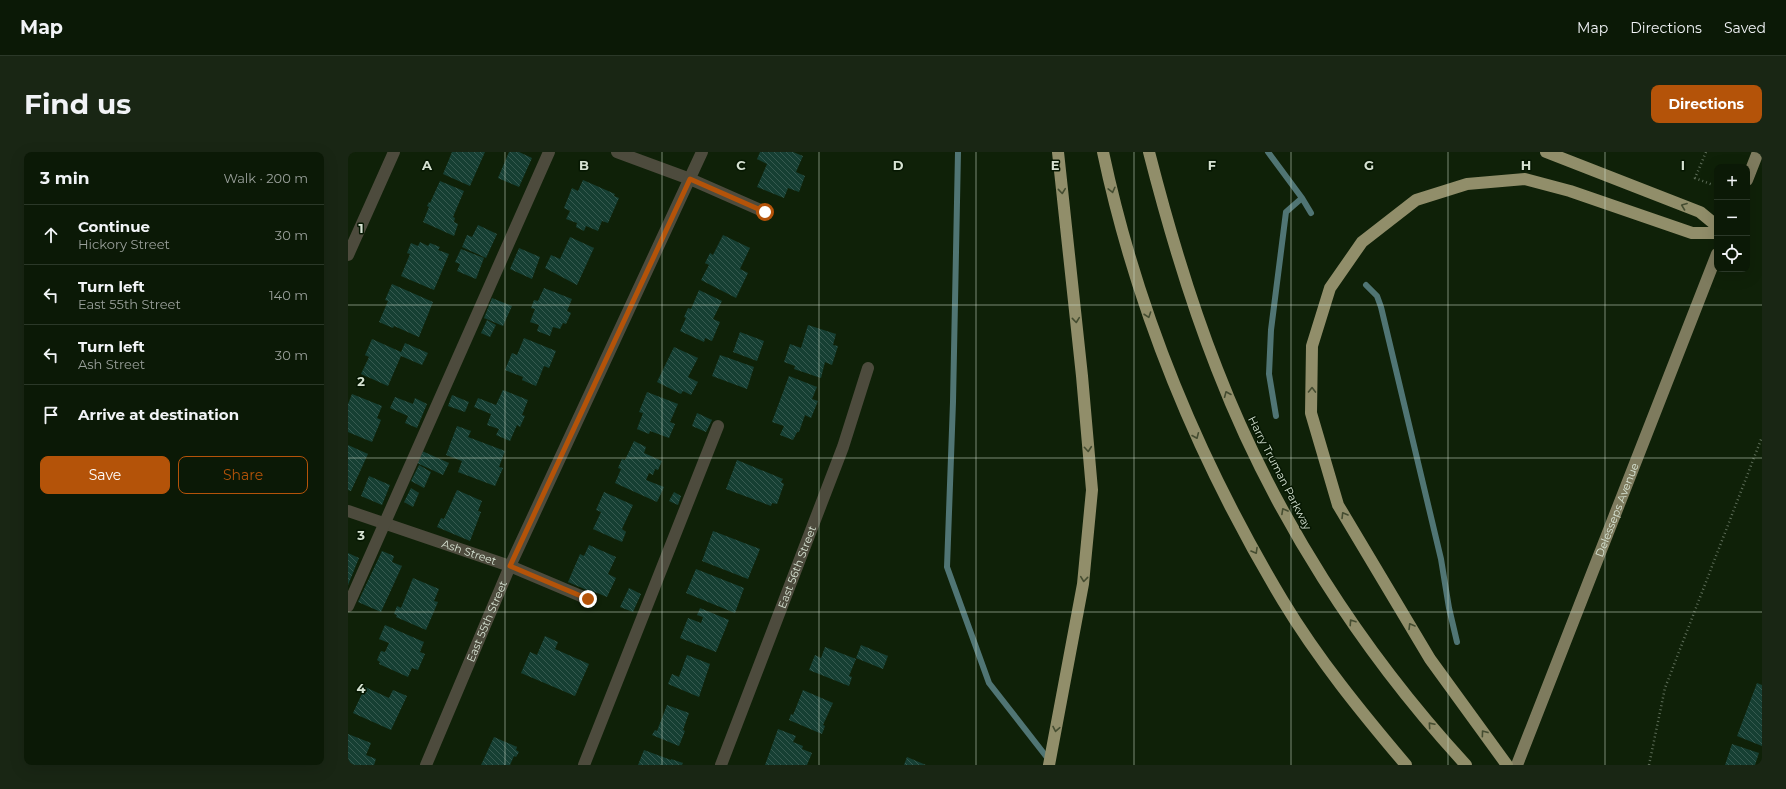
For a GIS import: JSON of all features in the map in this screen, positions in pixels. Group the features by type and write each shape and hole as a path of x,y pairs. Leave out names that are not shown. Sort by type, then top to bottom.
{"highway":[{"path":"1049,765 1083,584 1092,490 1082,376 1058,152"},
{"path":"1103,152 1123,235 1147,312 1175,388 1207,461 1244,532 1284,602 1330,670 1378,733 1406,765"},
{"name":"Harry Truman Parkway","path":"1149,152 1167,223 1190,297 1217,371 1251,448 1283,510 1323,578 1367,643 1409,698 1466,765"},
{"path":"1546,152 1700,212 1714,224"},
{"path":"1507,765 1430,659 1338,505 1312,413 1312,346 1330,288 1362,242 1416,200 1467,184 1524,179 1570,191 1692,233 1714,233"}],"main road":[{"path":"1750,172 1758,152"},
{"name":"Delesseps Avenue","path":"1517,765 1714,262"}],"street":[{"path":"348,255 394,152"},
{"path":"348,606 549,152"},
{"path":"617,152 690,179 765,212"},
{"name":"East 55th Street","path":"426,765 510,566 702,152"},
{"name":"East 56th Street","path":"721,765 843,447 868,368"},
{"path":"584,765 718,426"},
{"name":"Ash Street","path":"348,511 510,566 588,599"}],"path":[{"path":"1706,152 1695,178 1713,185"},
{"path":"1649,765 1665,688 1762,437"}],"building":[{"path":"452,152 485,152 470,186 443,174"},
{"path":"509,152 519,152 532,158 519,187 498,178"},
{"path":"760,152 793,152 803,156 796,172 805,176 799,192 788,188 784,198 757,187 767,164 757,159"},
{"path":"583,180 615,194 614,196 619,198 608,223 602,221 598,231 586,226 584,231 576,227 577,223 566,219 570,211 564,208 572,188 578,191"},
{"path":"440,181 464,191 453,217 455,218 454,222 458,224 454,236 423,222 429,207 427,206 429,202 430,203"},
{"path":"478,225 497,234 486,258 462,247 467,235 472,237"},
{"path":"723,235 750,248 740,269 748,273 736,298 701,280 709,265 705,263 710,253 713,255"},
{"path":"570,237 594,248 577,285 545,268 551,255 560,259"},
{"path":"420,242 428,246 430,243 440,247 438,250 449,254 434,290 401,276 410,254 407,253 411,243 418,246"},
{"path":"519,248 540,257 532,279 510,269"},
{"path":"461,249 484,258 476,279 457,271 460,264 455,262"},
{"path":"392,284 433,302 419,337 394,326 393,328 379,322 388,301 385,300"},
{"path":"544,288 572,299 567,311 571,313 566,324 563,323 560,329 553,327 550,336 537,331 539,325 530,322 535,309 531,308 534,300 538,301"},
{"path":"699,290 722,301 713,319 720,322 712,341 705,338 704,342 680,331 686,318 684,317 688,308 691,309"},
{"path":"492,298 512,306 503,326 484,318"},
{"path":"487,320 496,325 490,337 481,333"},
{"path":"808,325 836,334 833,345 838,346 832,365 825,362 821,378 794,369 795,366 784,362 790,344 801,348"},
{"path":"740,332 764,341 757,361 733,352"},
{"path":"524,338 556,351 549,368 544,366 536,386 522,380 523,377 505,370 512,353 517,355"},
{"path":"372,339 401,352 405,343 428,353 422,365 401,356 388,386 361,374 369,357 365,355"},
{"path":"674,347 698,358 688,377 698,382 691,395 683,391 681,394 657,382"},
{"path":"720,355 754,367 747,389 712,376"},
{"path":"789,376 817,387 812,399 818,401 811,418 805,415 799,432 797,432 793,440 780,435 784,426 772,422"},
{"path":"503,390 528,400 522,415 525,416 520,427 517,425 510,441 496,435 499,429 487,425 491,414 474,407 478,398 496,405"},
{"path":"647,392 678,404 670,422 675,424 669,438 650,431 649,434 637,429 643,413 639,412"},
{"path":"352,394 382,406 377,418 381,420 372,442 348,432 348,404"},
{"path":"452,395 469,402 465,412 448,406"},
{"path":"395,397 413,404 415,398 427,404 417,428 405,423 408,416 390,408"},
{"path":"697,413 712,420 706,432 692,426"},
{"path":"457,426 471,431 468,437 505,451 499,467 503,468 495,486 458,472 462,461 446,455"},
{"path":"634,441 646,447 644,453 662,461 658,470 655,469 653,475 649,473 646,480 664,487 657,502 615,483 621,469 618,468 622,459 625,460"},
{"path":"348,445 368,454 351,491 348,490"},
{"path":"422,451 449,463 443,475 417,463"},
{"path":"737,460 783,479 781,482 784,484 777,504 772,503 771,506 726,489"},
{"path":"419,465 431,472 424,488 411,481"},
{"path":"369,476 390,485 382,505 361,496"},
{"path":"411,488 419,493 413,507 404,502"},
{"path":"457,490 482,501 478,511 481,512 470,541 437,527 441,518 444,519"},
{"path":"604,492 633,505 622,529 626,532 622,542 593,529 601,512 596,510"},
{"path":"674,492 681,496 678,505 669,501"},
{"path":"713,531 760,549 748,579 702,561"},
{"path":"589,545 616,557 608,574 616,578 607,597 568,582 580,554 584,556"},
{"path":"382,551 394,556 392,562 402,566 381,612 358,602"},
{"path":"348,553 359,558 348,585"},
{"path":"696,569 744,588 735,613 686,593"},
{"path":"413,578 439,589 434,601 438,602 426,630 396,617 397,615 394,614 397,606 401,608"},
{"path":"629,588 641,594 633,612 620,607"},
{"path":"700,608 729,620 716,652 680,638 688,618 701,623 703,617 697,615"},
{"path":"385,625 424,642 420,652 425,654 418,670 412,668 408,677 379,664 380,662 377,660 381,651 385,652 389,643 379,639"},
{"path":"545,636 558,642 555,649 589,664 575,696 521,673 530,652 537,655"},
{"path":"861,645 888,656 883,669 856,658"},
{"path":"825,647 856,659 849,676 852,677 849,686 809,670 815,655 821,658"},
{"path":"687,655 710,664 699,697 668,684 672,674 679,677"},
{"path":"1757,683 1762,685 1762,746 1737,736"},
{"path":"365,687 389,698 393,690 407,696 391,730 353,713"},
{"path":"803,690 833,703 823,725 825,726 822,734 789,720 791,714 793,715"},
{"path":"667,705 689,713 683,730 685,731 679,746 652,735 655,730 657,731"},
{"path":"778,729 796,736 793,742 803,746 802,749 812,753 807,765 765,765"},
{"path":"348,734 371,743 366,755 376,759 374,765 348,765"},
{"path":"494,737 517,747 516,750 519,752 516,757 514,756 510,765 481,765"},
{"path":"1732,744 1759,753 1755,765 1725,765"},
{"path":"644,750 683,763 682,765 638,765"},
{"path":"907,757 926,765 904,765"}],"waterway":[{"path":"958,152 953,402 947,567 989,683 1049,760"},
{"path":"1268,152 1302,198"},
{"path":"1276,416 1269,374 1271,330 1286,212 1302,198 1311,213"},
{"path":"1366,285 1377,296 1381,307 1441,559 1449,608 1457,642"}],"route":[{"path":"588,599 510,566 690,179 765,212"}]}
